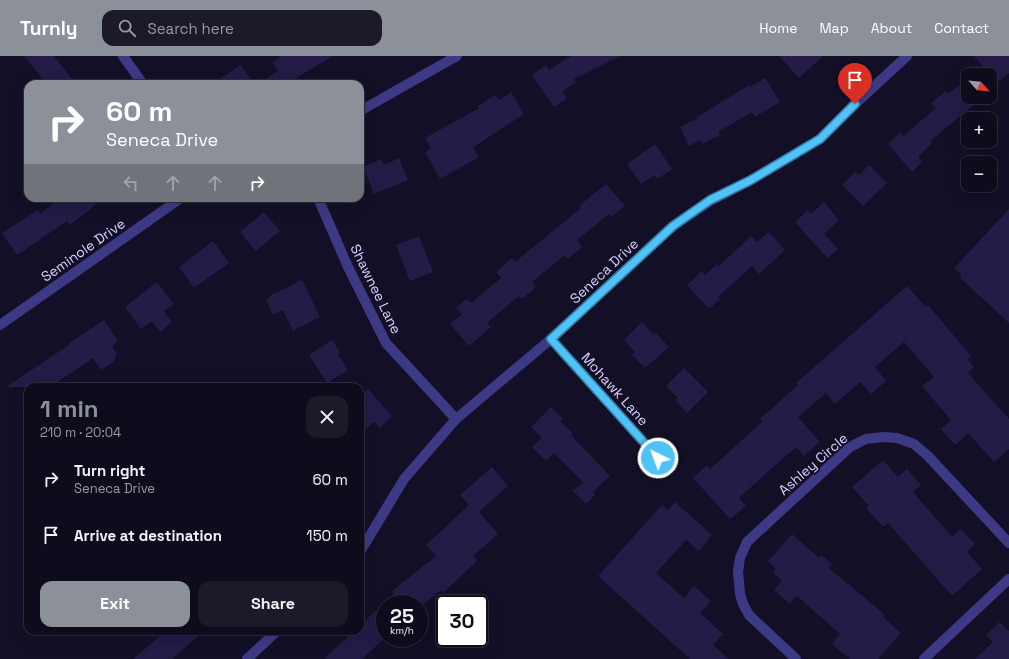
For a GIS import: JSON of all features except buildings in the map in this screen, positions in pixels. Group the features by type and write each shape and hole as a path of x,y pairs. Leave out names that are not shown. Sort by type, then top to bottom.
{"street":[{"path":"123,56 140,80"},
{"path":"364,109 457,56"},
{"name":"Seneca Drive","path":"364,545 404,479 456,419 551,339 673,226 710,200 751,180 820,139 907,56"},
{"name":"Seminole Drive","path":"0,325 175,202"},
{"name":"Shawnee Lane","path":"320,202 348,267 386,343 456,419"},
{"name":"Mohawk Lane","path":"551,339 658,458"},
{"name":"Ashley Circle","path":"796,659 750,615 743,604 738,581 740,558 748,542 850,447 866,439 883,437 897,438 914,444 928,456 1009,543"},
{"path":"924,659 1009,579"},
{"path":"247,659 273,635"}],"route":[{"path":"658,458 551,339 673,226 710,200 751,180 820,139 855,104"}]}
